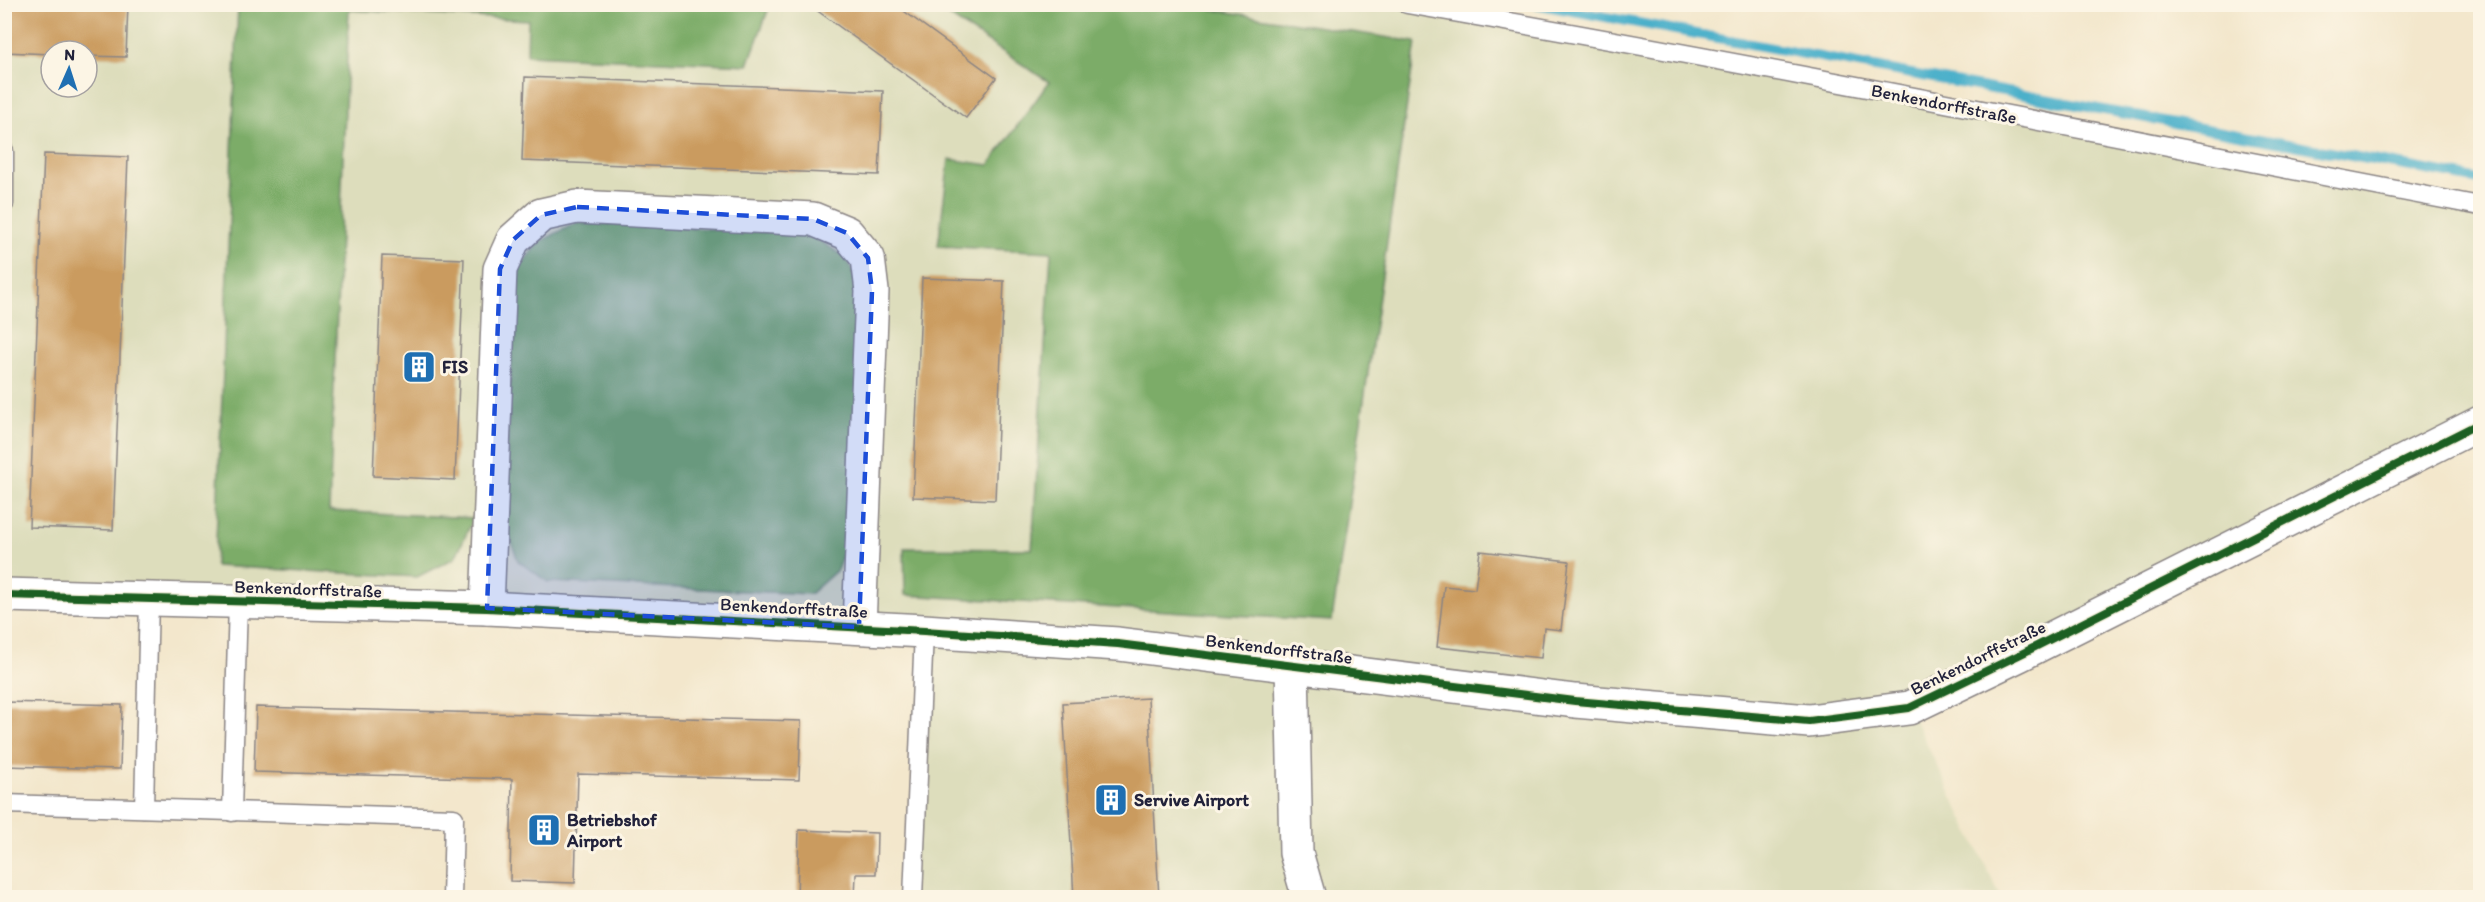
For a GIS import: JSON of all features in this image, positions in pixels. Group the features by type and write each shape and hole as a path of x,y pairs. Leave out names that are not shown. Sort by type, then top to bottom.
{"street":[{"name":"Benkendorffstraße","path":"487,608 500,269 513,240 541,216 577,207 813,219 847,233 868,258 872,291 859,627"},
{"name":"Benkendorffstraße","path":"4,595 487,608 859,627 1118,644 1575,701 1809,721 1909,708 2019,656 2481,423"},
{"name":"Benkendorffstraße","path":"1292,665 1296,853 1309,897"}],"lane":[{"name":"Benkendorffstraße","path":"1407,4 1670,50 2481,206"},
{"path":"4,151 4,204"},
{"path":"144,808 149,599"},
{"path":"232,812 238,602"},
{"path":"913,897 924,631"},
{"path":"4,804 454,818 452,897"}],"highlighted area":[{"path":"577,207 813,219 847,233 868,258 872,291 859,627 487,608 500,269 513,240 541,215"}],"shaded area":[{"path":"5,5 1407,5 2480,206 2480,423 1909,708 2001,897 913,897 924,631 5,595"}],"green space":[{"path":"238,5 770,5 748,65 527,55 528,20 349,10 329,511 474,518 455,558 417,577 215,566"},
{"path":"932,5 1184,5 1416,42 1332,621 905,595 904,548 1032,549 1051,252 938,246 949,159 989,165 1049,82"},
{"path":"578,222 809,234 847,258 862,294 852,530 837,570 810,594 548,582 518,561 504,519 515,273 539,242"}],"building":[{"path":"4,4 128,4 126,57 99,56 99,39 39,39 39,53 4,52"},
{"path":"808,4 894,4 996,78 966,118"},
{"path":"525,77 883,91 879,175 522,161"},
{"path":"44,154 128,157 113,530 29,527"},
{"name":"FIS","path":"382,256 464,259 455,480 373,476"},
{"path":"922,278 1004,281 995,500 913,497"},
{"path":"1480,551 1569,561 1561,630 1544,628 1541,658 1437,647 1444,586 1475,589"},
{"name":"Servive Airport","path":"1148,698 1159,898 1074,898 1063,703"},
{"path":"4,702 122,705 120,769 4,766"},
{"name":"Betriebshof Airport","path":"256,707 801,721 799,780 578,774 575,883 510,881 512,779 254,772"},
{"path":"799,830 877,833 876,874 856,874 855,898 797,898"}],"waterway":[{"path":"1536,4 2480,180"}],"cycle path":[{"path":"4,595 487,608 924,631 1118,644 1575,701 1809,721 1909,708 2480,423"}],"place":[{"name":"FIS","path":"419,367"},
{"name":"Servive Airport","path":"1111,800"},
{"name":"Betriebshof Airport","path":"544,830"}]}
